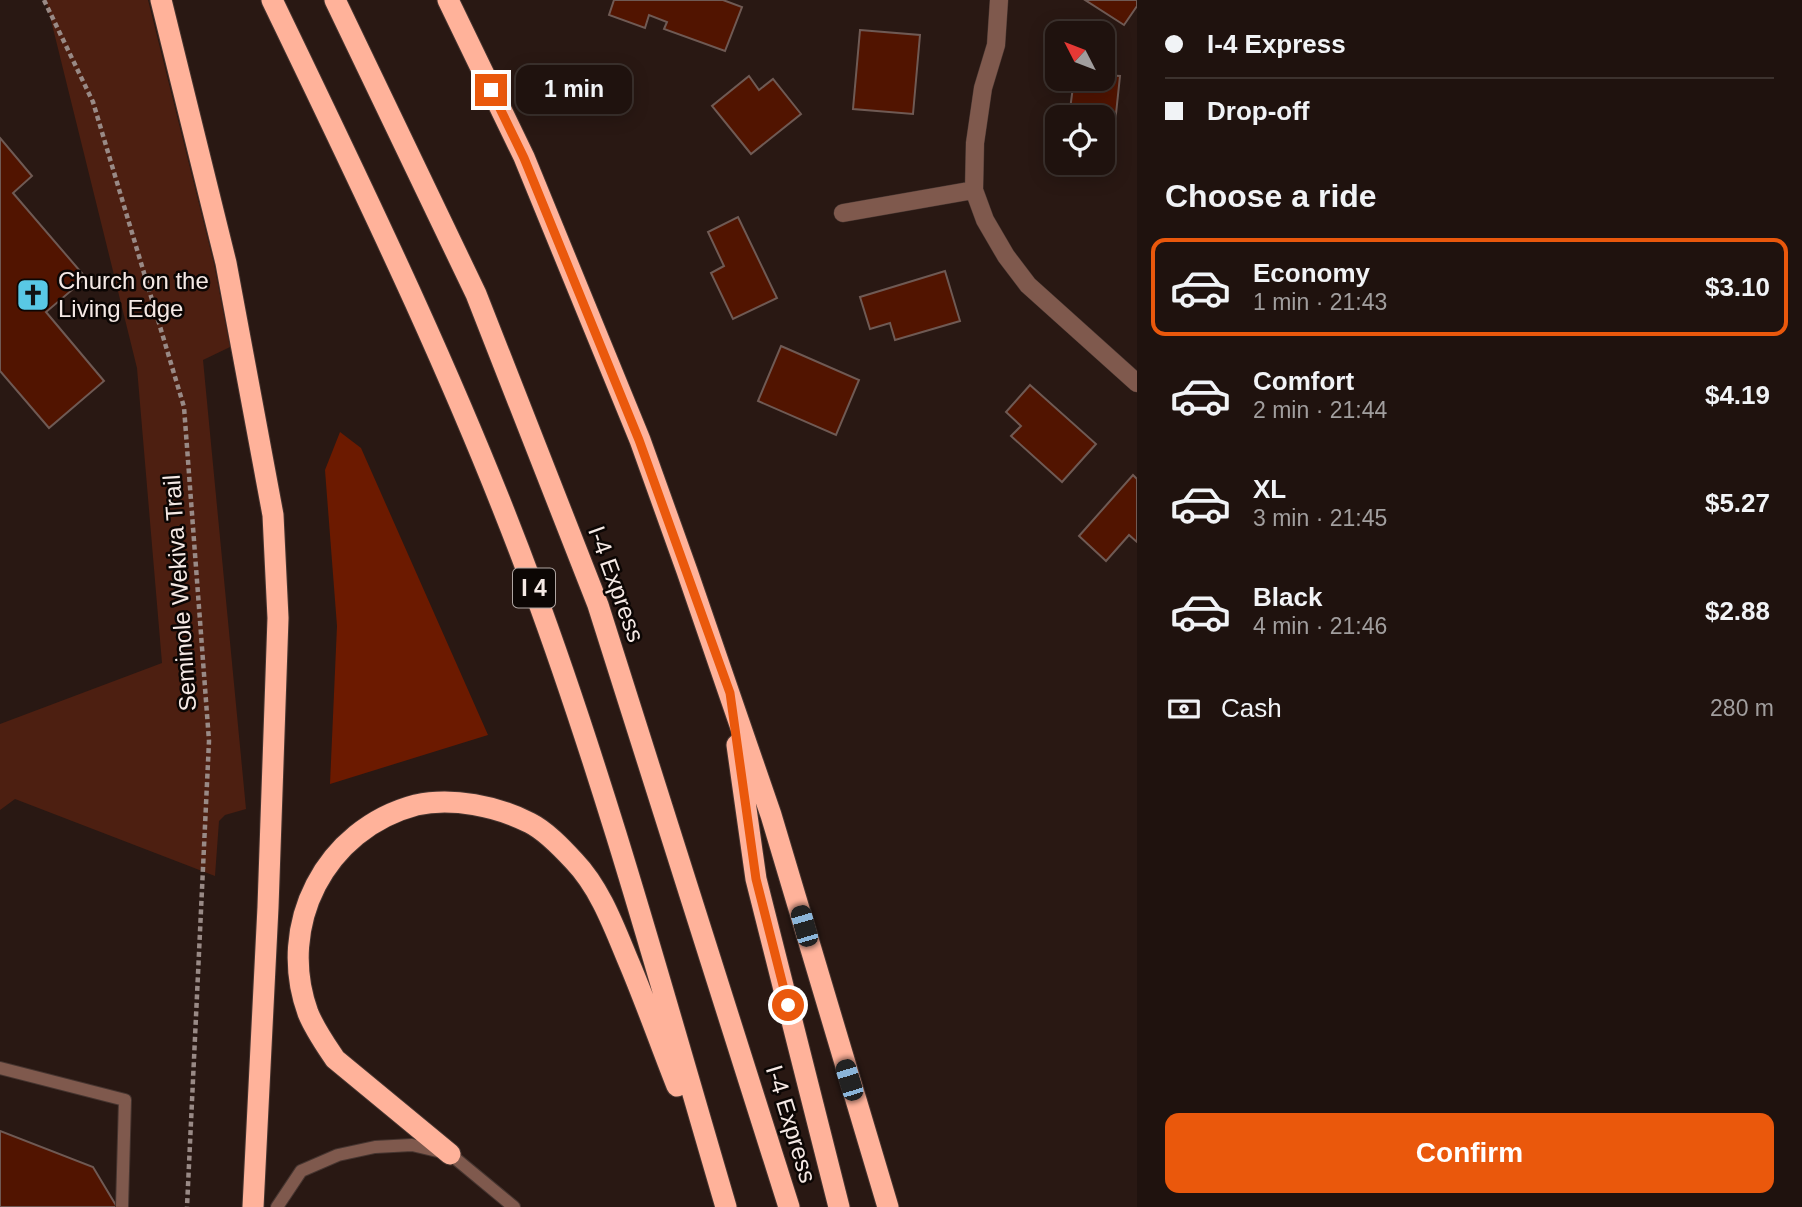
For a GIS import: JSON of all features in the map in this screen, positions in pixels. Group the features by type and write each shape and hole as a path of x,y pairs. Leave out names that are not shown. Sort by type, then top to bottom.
{"highway":[{"path":"161,0 226,262 273,515 278,618 268,907 253,1207"},
{"name":"I 4","path":"272,0 396,256 480,452 534,588 604,796 725,1204"},
{"name":"I-4 Express","path":"335,0 476,294 598,605 789,1207"},
{"path":"448,0 524,158 644,453 771,815 888,1207"},
{"name":"I-4 Express","path":"730,693 756,879 839,1207"},
{"path":"450,1154 335,1059 309,1013 300,981 298,952 301,923 309,898 321,872 339,852 364,829 391,815 417,805 445,802 475,805 531,823 575,862 589,882 617,932 725,1204"}],"street":[{"path":"999,0 996,45 983,88 975,143 974,190 985,220 1006,256 1028,285 1137,383"},
{"path":"843,213 974,190"}],"lane":[{"path":"0,1068 125,1100 122,1207"},
{"path":"277,1207 301,1171 338,1155 375,1147 412,1145 450,1154 498,1191 514,1207"},
{"path":"498,1191 502,1207"}],"path":[{"name":"Seminole Wekiva Trail","path":"44,0 93,102 184,407 209,741 187,1207"}],"shaded area":[{"path":"46,0 148,0 214,264 230,347 203,360 246,809 225,815 219,821 215,876 15,799 0,810 0,724 162,663 137,368"},
{"path":"340,432 361,448 488,735 330,784 337,626 325,470"}],"building":[{"path":"614,0 723,0 742,7 725,51 664,29 667,22 649,15 645,28 609,15"},
{"path":"1085,0 1137,0 1137,6 1124,25"},
{"path":"860,30 920,35 913,114 853,109"},
{"path":"749,76 759,90 773,79 801,114 751,154 712,106"},
{"path":"1115,76 1120,76 1115,123 1115,105 1071,105 1072,91 1115,91"},
{"name":"Church on the Living Edge","path":"0,138 32,176 13,193 86,278 46,312 104,381 49,428 0,371"},
{"path":"738,217 777,298 733,319 711,273 724,266 708,232"},
{"path":"945,271 960,321 895,340 890,323 870,329 860,297"},
{"path":"781,346 859,380 836,435 758,401"},
{"path":"1030,385 1096,444 1062,482 1011,436 1021,426 1006,412"},
{"path":"1133,475 1137,479 1137,542 1129,535 1106,561 1079,536"},
{"path":"0,1131 93,1167 117,1207 0,1207"}],"place":[{"name":"Church on the Living Edge","path":"33,295"}],"route":[{"path":"491,90 524,158 639,440 730,693 756,879 788,1005"}]}
